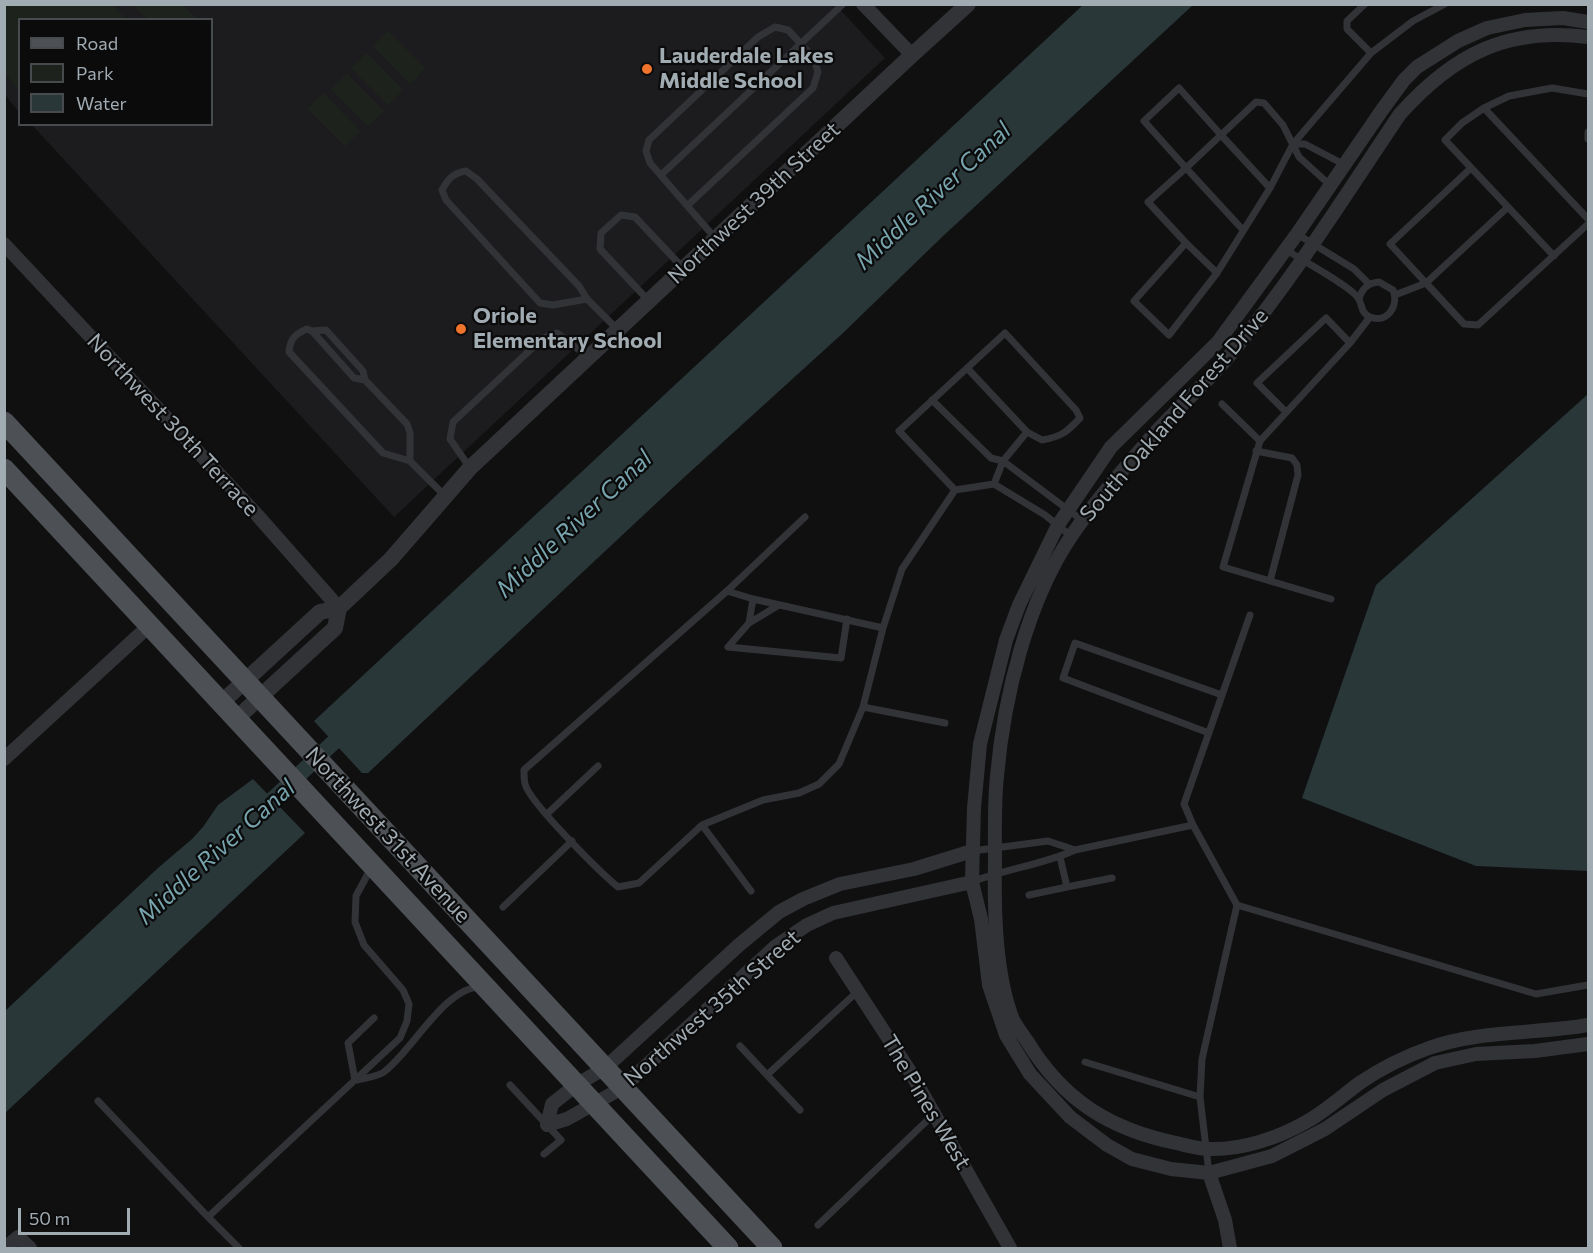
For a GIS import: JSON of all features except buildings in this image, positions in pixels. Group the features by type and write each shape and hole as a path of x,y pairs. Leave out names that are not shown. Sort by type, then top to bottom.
{"main road":[{"name":"Northwest 31st Avenue","path":"4,422 772,1248"},
{"name":"Northwest 31st Avenue","path":"4,469 728,1248"}],"street":[{"path":"863,4 912,55"},
{"name":"Northwest 39th Street","path":"221,703 320,612 339,608 391,559 470,468 968,4"},
{"path":"1588,22 1563,18 1543,19 1506,24 1472,34 1440,51 1404,80 1297,234 1218,342 1111,447 1058,525 1019,605 999,665 980,744 972,850 972,882 981,919 989,985 1006,1035 1030,1074 1070,1117 1107,1145 1132,1159 1171,1169 1209,1173 1272,1156 1325,1130 1383,1090 1435,1063 1476,1054 1535,1051 1588,1044"},
{"name":"South Oakland Forest Drive","path":"1588,38 1559,34 1531,35 1506,41 1461,59 1440,74 1400,114 1258,322 1227,359 1149,440 1071,536 1052,571 1021,643 996,778 994,873 994,903 1006,992 1014,1021 1052,1077 1077,1100 1104,1119 1158,1139 1206,1149 1250,1144 1275,1136 1307,1121 1367,1078 1402,1059 1432,1047 1466,1039 1588,1025"},
{"name":"Northwest 30th Terrace","path":"4,244 258,516 339,608"},
{"name":"Northwest 39th Street","path":"236,719 335,628 339,608"},
{"path":"4,759 150,625"},
{"path":"548,1125 552,1104 576,1085 605,1068 739,945 779,912 803,899 840,884 914,869 972,850"},
{"name":"Northwest 35th Street","path":"548,1125 567,1119 622,1088 776,946 807,925 833,913 972,882"},
{"name":"The Pines West","path":"836,958 911,1073 1009,1248"},
{"path":"1209,1173 1225,1220 1230,1248"},
{"path":"4,1248 18,1237 30,1248"}],"lane":[{"path":"661,175 843,4"},
{"path":"1365,4 1347,21 1347,29 1371,53"},
{"path":"1186,243 1134,301 1169,335 1217,273 1270,188 1293,144 1371,53 1413,21 1445,4"},
{"path":"688,205 813,88 818,72 813,57 788,30 775,27 758,38 649,140 646,151 650,163 716,239"},
{"path":"1244,230 1144,121 1179,88 1270,188"},
{"path":"1554,256 1444,140 1462,123 1484,108 1509,96 1552,88 1588,94"},
{"path":"1217,273 1148,202 1256,102 1264,103 1283,125 1299,157 1330,186"},
{"path":"1484,108 1588,219"},
{"path":"1588,132 1588,139"},
{"path":"1293,144 1305,144 1345,166"},
{"path":"1471,168 1390,244 1464,324 1478,325 1588,224"},
{"path":"587,299 552,305 540,303 446,200 442,190 448,179 457,172 466,171 477,179 618,330"},
{"path":"1395,295 1426,283 1508,207"},
{"path":"649,301 600,249 601,233 621,215 635,217 684,269"},
{"path":"1297,234 1354,269 1369,284"},
{"path":"1285,249 1341,284 1359,299 1362,309 1370,317 1382,318 1392,311 1395,295 1384,283 1379,282 1369,284 1359,299"},
{"path":"1331,599 1223,567 1260,441 1350,343 1370,317"},
{"path":"1286,412 1257,383 1326,318 1350,343"},
{"path":"410,461 410,433 407,424 365,380 363,371 326,330 307,329 296,334 290,343 289,352 383,453 410,461 445,496"},
{"path":"470,468 450,439 453,422 543,338 557,333 589,358"},
{"path":"955,490 899,430 1005,333 1076,410 1080,418 1058,437 1042,440 1027,432 967,368"},
{"path":"932,400 991,458 1003,461 1083,521"},
{"path":"1222,404 1260,441"},
{"path":"994,484 1003,461 1027,432"},
{"path":"1256,451 1292,458 1297,465 1298,475 1270,581"},
{"path":"805,517 727,591 524,770 525,786 535,801 618,887 639,883 702,825 763,800 799,793 819,784 840,764 863,707 883,628 902,569 955,490 994,484 1058,525 1071,536"},
{"path":"727,591 883,628"},
{"path":"749,623 753,599"},
{"path":"779,605 749,623 728,647 841,658 847,619"},
{"path":"1209,1173 1200,1097 1202,1059 1237,904 1193,825 1184,804 1250,615"},
{"path":"1209,733 1063,678 1075,643 1222,695"},
{"path":"863,707 945,723"},
{"path":"547,814 598,766"},
{"path":"702,825 751,891"},
{"path":"972,882 994,873 1060,857 1075,850 1193,825"},
{"path":"503,907 572,841"},
{"path":"972,850 1048,841 1075,850"},
{"path":"1060,857 1067,887"},
{"path":"208,1217 400,1038 407,1021 409,1004 403,990 364,945 355,922 356,896 373,865"},
{"path":"1029,895 1112,878"},
{"path":"1237,904 1536,994 1588,985"},
{"path":"355,1080 382,1074 406,1051 452,997 474,987 485,986"},
{"path":"767,1075 858,991"},
{"path":"355,1080 348,1043 374,1018"},
{"path":"740,1046 800,1110"},
{"path":"1085,1062 1200,1097"},
{"path":"510,1085 561,1140 544,1154"},
{"path":"98,1101 239,1248"},
{"path":"818,1225 934,1114"}],"shaded area":[{"path":"5,4 836,5 885,58 394,517 33,126 213,126 213,18 18,18 18,111 5,95"}],"green space":[{"path":"5,4 112,5 125,18 18,18 18,88 5,73"},
{"path":"133,5 182,5 196,18 147,18"},
{"path":"388,31 425,68 410,84 373,46"},
{"path":"367,53 403,90 388,105 351,68"},
{"path":"347,74 384,111 368,126 331,89"},
{"path":"323,93 360,131 345,146 308,109"}],"water":[{"path":"1084,4 1193,5 368,773 362,773 314,721"},
{"path":"1588,394 1588,871 1476,866 1302,798 1376,585"},
{"path":"253,779 305,833 5,1113 5,1011 192,839 218,805"}],"waterway":[{"name":"Middle River Canal","path":"257,814 350,727"}],"place":[{"name":"Lauderdale Lakes Middle School","path":"647,69"},
{"name":"Oriole Elementary School","path":"461,329"}]}
